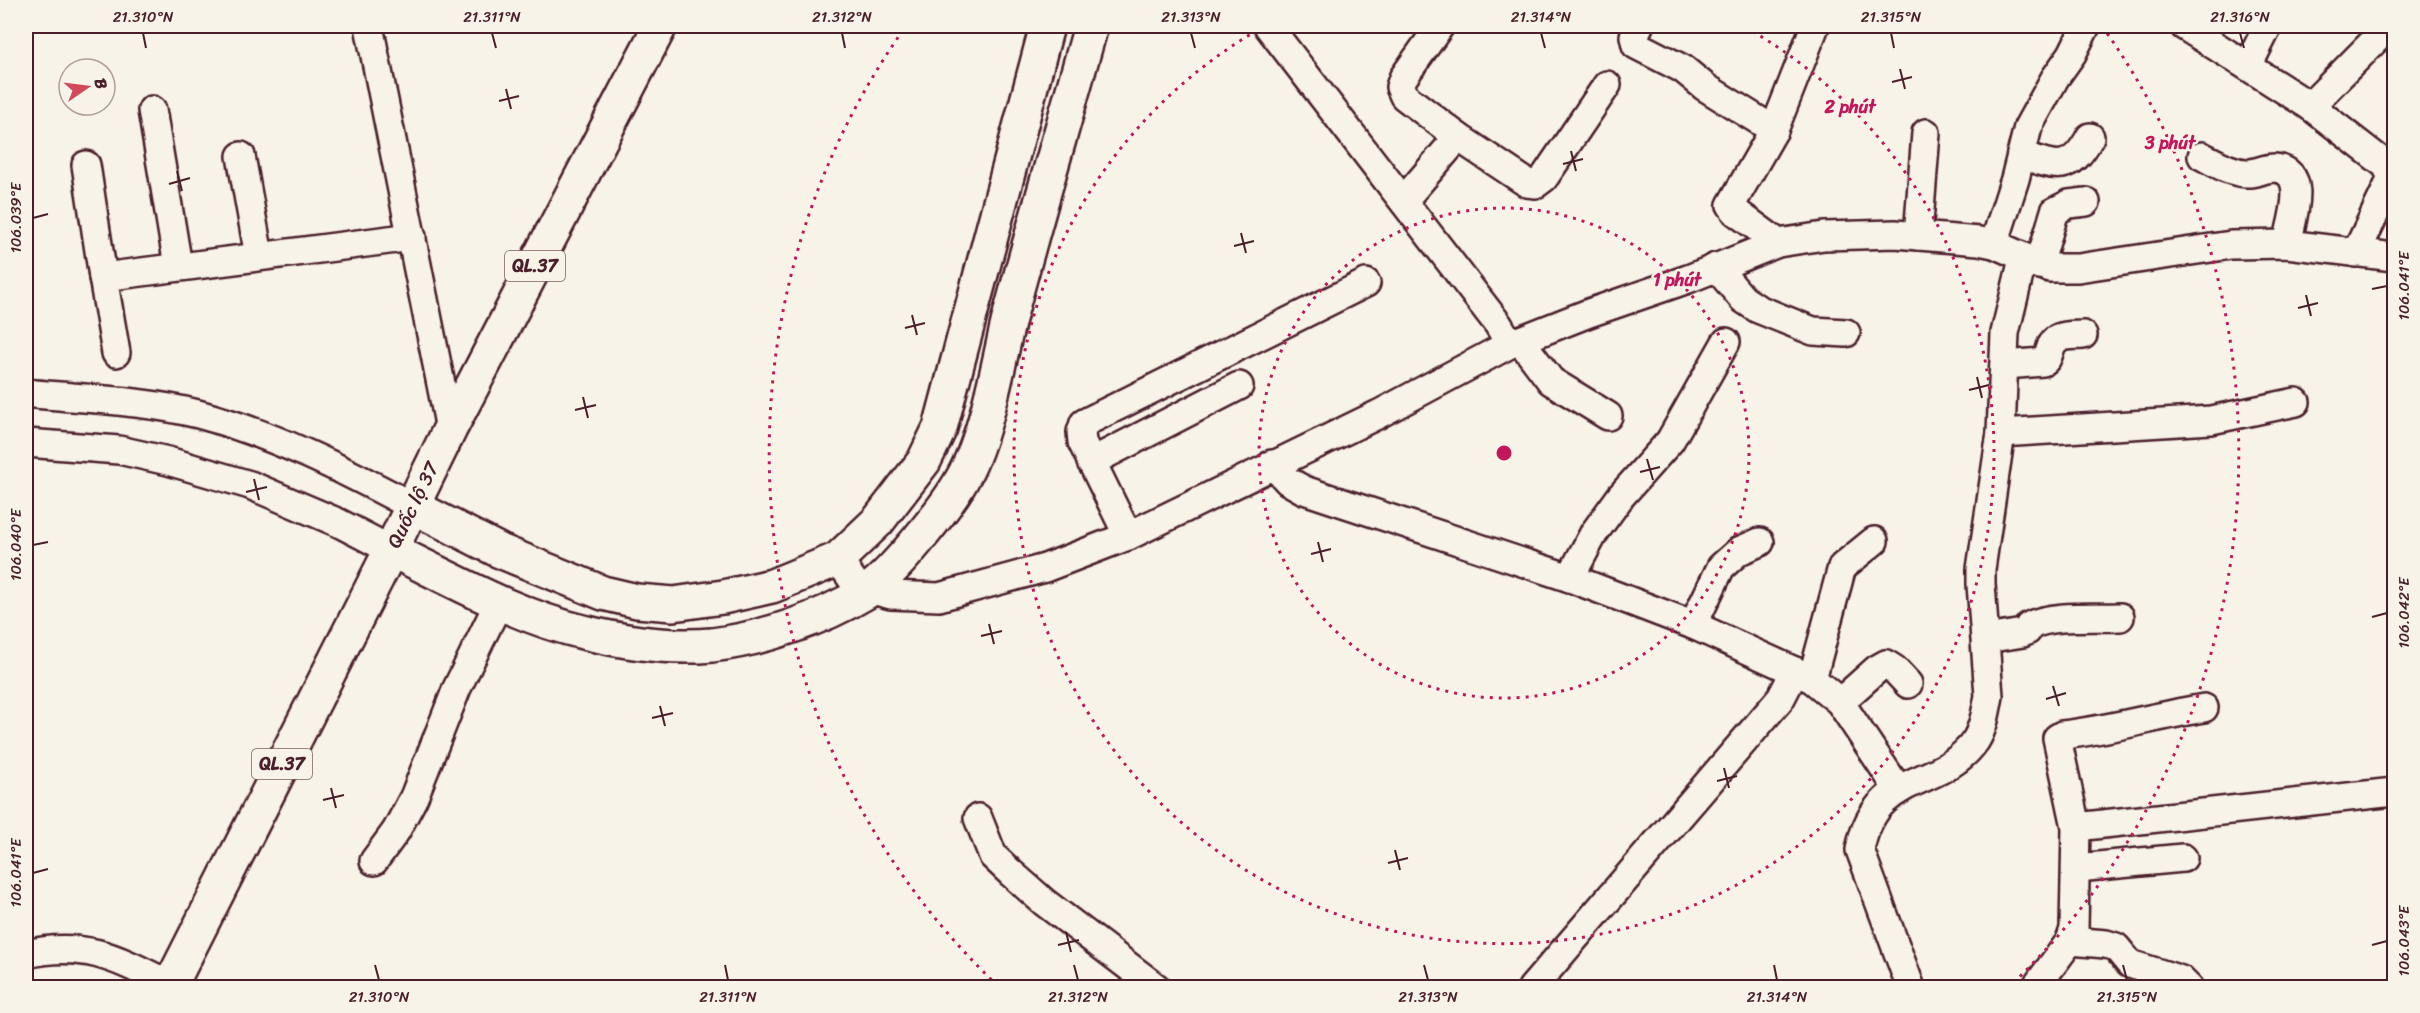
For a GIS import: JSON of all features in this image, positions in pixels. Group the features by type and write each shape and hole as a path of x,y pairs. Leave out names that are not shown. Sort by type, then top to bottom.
{"main road":[{"name":"Quốc lộ 37","path":"170,986 450,429 660,26"},
{"path":"393,546 499,602 572,629 622,641 664,645 711,645 763,634 807,619 850,574 884,513 924,461 940,428 1047,26"},
{"path":"412,507 500,551 573,583 637,601 673,604 893,566 937,516 962,480 979,441 1010,317 1091,26"}],"street":[{"path":"369,26 450,429"},
{"path":"1268,26 1498,324 1551,381 1608,416"},
{"path":"1440,26 1403,78 1400,87 1404,96 1458,137 1527,183 1536,184 1544,178 1607,85"},
{"path":"1639,26 1634,36 1636,45 1683,69 1704,87 1774,130"},
{"path":"1778,243 1736,212 1731,205 1774,130 1815,26"},
{"path":"1994,244 2028,127 2055,78 2072,54 2086,26"},
{"path":"2184,26 2310,106 2386,165 2391,176 2390,182 2356,253"},
{"path":"2248,66 2268,26"},
{"path":"2310,106 2390,26"},
{"path":"152,110 178,266"},
{"path":"1918,236 1926,134"},
{"path":"1404,200 1458,137"},
{"path":"2022,154 2052,165 2062,164 2081,154 2090,137"},
{"path":"241,156 259,256"},
{"path":"2202,156 2244,173 2276,168 2292,176 2296,186 2296,197 2287,244"},
{"path":"86,165 116,353"},
{"path":"1911,987 1860,850 1863,832 1881,804 1898,789 1941,769 1963,754 1981,730 1989,696 1981,568 2001,433 2008,314 2055,211 2069,204 2086,202"},
{"path":"850,574 891,595 939,597 1045,568 1128,536 1272,464 1379,414 1515,342 1778,243 1824,236 1895,234 1918,236 1994,244 2031,262 2059,269 2231,245 2287,244 2394,258"},
{"path":"103,277 412,237"},
{"path":"1716,267 1743,299 1758,309 1813,331 1846,333"},
{"path":"1128,536 1082,442 1081,432 1084,423 1366,283"},
{"path":"2005,365 2043,363 2047,360 2052,342 2056,338 2083,335"},
{"path":"1570,578 1600,524 1621,496 1670,441 1726,342"},
{"path":"1091,462 1239,386"},
{"path":"26,393 145,405 197,414 242,427 347,471 412,507"},
{"path":"2001,433 2211,420 2296,402"},
{"path":"26,443 119,450 240,482 393,546"},
{"path":"1272,464 1288,482 1304,490 1570,578 1693,625 1804,675 1840,702 1898,789"},
{"path":"1532,987 1781,698 1804,675 1842,567 1874,541"},
{"path":"1693,625 1721,567 1739,551 1760,542"},
{"path":"374,861 396,831 414,797 457,688 499,602"},
{"path":"1986,639 2023,633 2029,626 2039,622 2069,618 2120,617"},
{"path":"1840,702 1876,669 1886,664 1908,684"},
{"path":"2035,987 2070,941 2074,929 2077,868 2076,827 2057,738 2062,735 2097,731 2204,708"},
{"path":"2076,827 2394,792"},
{"path":"978,818 993,855 1005,867 1044,902 1157,987"},
{"path":"2077,868 2183,858"},
{"path":"2070,941 2115,947 2130,964 2181,980 2189,987"},
{"path":"26,954 50,948 74,948 99,954 139,969 170,986"}]}
